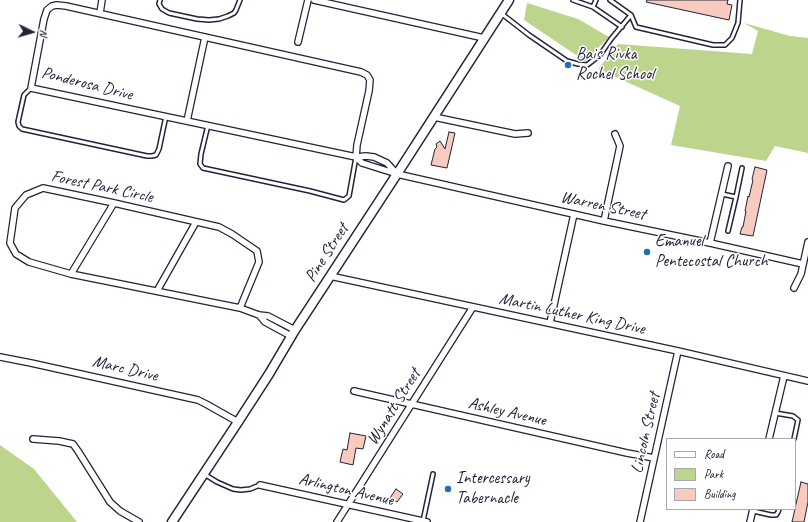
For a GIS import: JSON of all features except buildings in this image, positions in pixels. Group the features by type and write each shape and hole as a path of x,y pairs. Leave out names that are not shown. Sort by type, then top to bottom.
{"street":[{"path":"100,13 102,0"},
{"path":"298,42 308,0"},
{"path":"314,0 484,38"},
{"name":"Pine Street","path":"172,522 269,374 293,333 434,117 508,0"},
{"name":"Ponderosa Drive","path":"356,157 370,80 367,75 361,72 57,2 48,10 44,19 31,88 356,157 362,163 397,174"},
{"path":"187,121 205,37"},
{"path":"434,117 515,134 528,133"},
{"path":"604,221 620,146 616,134"},
{"path":"710,243 728,166"},
{"name":"Warren Street","path":"397,174 803,264"},
{"name":"Forest Park Circle","path":"240,308 259,262 257,251 219,227 43,188 26,195 15,208 10,243 16,254 29,262 71,274 240,308 259,315 268,316 293,333"},
{"path":"71,274 114,203"},
{"path":"550,323 574,214"},
{"path":"157,291 196,222"},
{"path":"794,288 801,274 808,242"},
{"name":"Martin Luther King Drive","path":"330,276 678,351 808,381"},
{"name":"Wynatt Street","path":"338,522 474,307"},
{"name":"Lincoln Street","path":"640,522 678,351"},
{"name":"Marc Drive","path":"0,357 198,400 238,422"},
{"path":"769,438 784,376"},
{"name":"Ashley Avenue","path":"354,392 654,458"},
{"path":"33,439 59,441 72,444 110,502 120,511 139,522"},
{"name":"Arlington Avenue","path":"260,485 425,522"},
{"path":"750,522 753,510"}],"lane":[{"path":"160,0 162,9 169,13 197,19 210,20 219,19 234,13 240,0"},
{"path":"573,0 593,7 622,27"},
{"path":"593,7 596,0"},
{"path":"610,0 631,15 636,27 713,45 725,45 732,38 738,23 740,0"},
{"path":"500,13 567,61 587,65 600,55 631,15"},
{"path":"31,88 24,95 18,122 22,129 147,156 156,155 166,116"},
{"path":"208,125 200,164 203,168 310,191 344,200 349,196 356,157"},
{"path":"728,231 742,168"},
{"path":"722,194 736,197"},
{"path":"775,413 793,416 798,420 794,438"},
{"path":"204,474 233,489 250,489 260,485"},
{"path":"425,522 433,474"},
{"path":"753,510 771,515 776,515 779,510"}],"green space":[{"path":"527,3 578,19 609,37 585,61 524,20"},
{"path":"744,23 790,36 808,38 808,153 775,146 766,161 671,145 680,106 598,69 618,44 752,54 758,31"},
{"path":"0,445 34,469 77,522 0,522"}],"place":[{"name":"Bais Rivka Rochel School","path":"568,65"},
{"name":"Emanuel Pentecostal Church","path":"647,252"},
{"name":"Intercessary Tabernacle","path":"448,489"}]}
